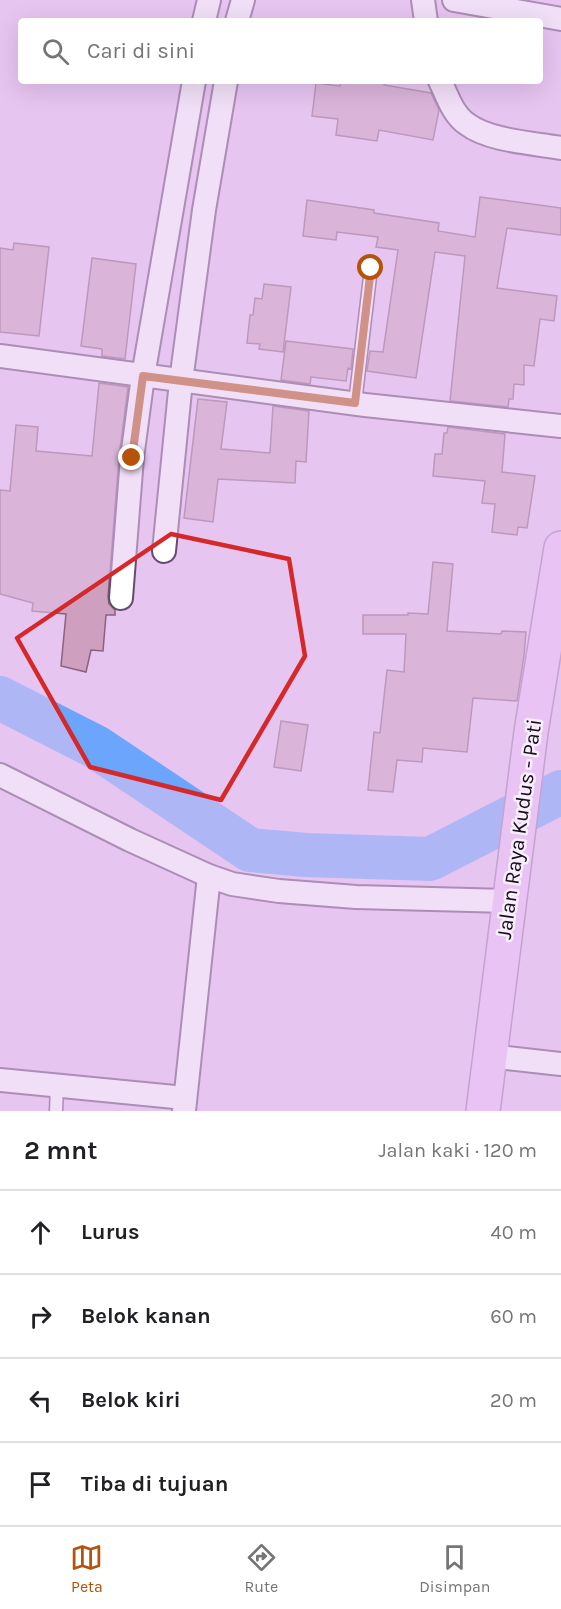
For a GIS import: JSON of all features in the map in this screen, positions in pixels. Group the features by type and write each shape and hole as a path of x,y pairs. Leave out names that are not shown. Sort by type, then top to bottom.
{"highway":[{"name":"Jalan Raya Kudus - Pati","path":"483,1111 531,732 549,686 561,548"}],"street":[{"path":"205,18 209,0"},
{"path":"238,18 243,0"},
{"path":"423,0 426,18"},
{"path":"454,0 561,19"},
{"path":"164,552 163,378 194,84"},
{"path":"121,598 132,458 163,378 204,210 225,84"},
{"path":"442,84 456,113 466,124 488,135 561,148"},
{"path":"0,356 355,403 561,426"},
{"path":"0,774 130,840 208,876 232,884 279,891 356,897 510,890"},
{"path":"0,1080 57,1085 185,1105 208,876"},
{"path":"489,1056 561,1064"}],"lane":[{"path":"355,403 371,268"},
{"path":"56,1111 57,1085"}],"highlighted area":[{"path":"171,534 289,559 305,656 221,800 90,767 17,638"}],"building":[{"path":"316,84 340,86 340,84 384,84 431,93 439,110 433,140 379,130 377,141 336,135 338,119 312,116"},
{"path":"480,197 561,208 561,235 507,228 497,288 557,296 554,321 540,319 534,366 524,365 524,385 514,384 513,399 509,399 508,407 450,401 465,256 435,252 416,378 367,371 370,351 383,352 398,250 376,247 378,237 337,232 336,240 303,236 307,200 439,223 438,231 475,237"},
{"path":"14,243 49,247 39,336 0,332 0,248 13,250"},
{"path":"92,258 136,264 125,359 102,356 102,349 81,346"},
{"path":"264,284 291,287 283,352 259,349 260,344 247,343 250,315 253,315 255,298 262,299"},
{"path":"286,341 353,349 351,369 348,368 346,381 311,377 310,384 281,380"},
{"path":"99,383 128,387 119,457 108,597 109,604 115,610 115,615 106,615 103,651 91,650 86,672 61,666 66,614 32,611 33,603 0,594 0,490 10,491 16,425 38,427 36,451 92,456"},
{"path":"198,399 227,402 221,449 270,453 273,406 309,411 306,462 296,461 295,483 218,479 213,522 184,518"},
{"path":"448,427 505,434 502,472 535,476 527,528 518,527 517,535 492,532 495,504 482,503 485,481 433,476 435,454 442,454 444,433 447,433"},
{"path":"433,562 453,564 447,631 501,634 502,631 526,632 517,701 473,698 467,752 423,748 422,762 397,760 393,792 368,790 374,732 380,733 387,670 404,672 406,634 363,634 363,615 428,614"},
{"path":"281,721 308,725 301,771 274,767"}],"waterway":[{"path":"0,698 96,747 250,850 306,855 430,859 561,792"}],"route":[{"path":"132,458 143,376 355,403 371,268"}]}
